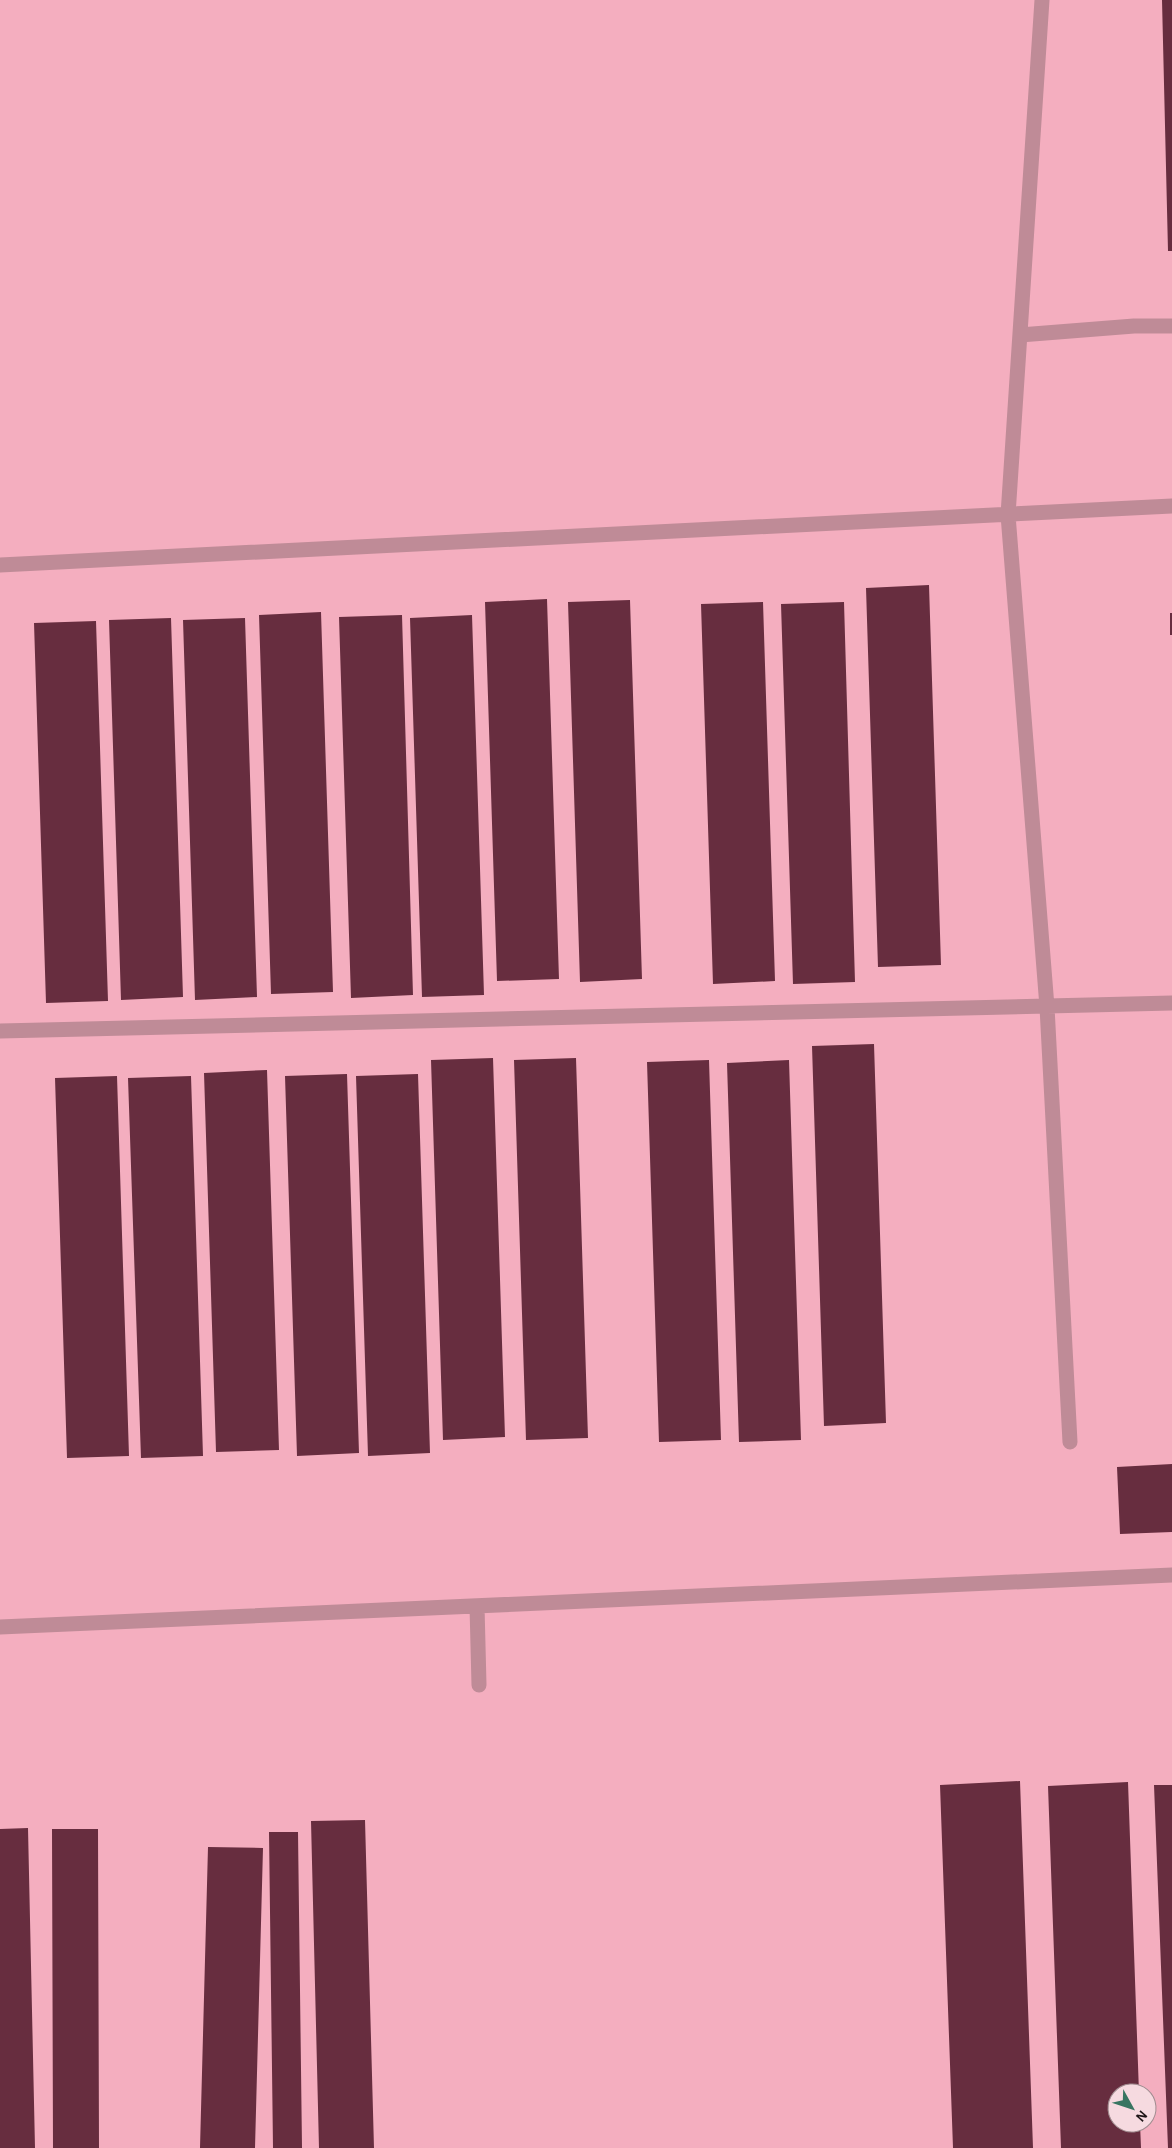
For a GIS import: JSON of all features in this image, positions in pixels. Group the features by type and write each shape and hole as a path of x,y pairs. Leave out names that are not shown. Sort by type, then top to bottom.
{"lane":[{"path":"1042,0 1008,515 1047,1007 1070,1442"},
{"path":"1020,335 1134,326 1172,326"},
{"path":"0,565 1172,506"},
{"path":"0,1032 1172,1003"},
{"path":"0,1627 1172,1575"},
{"path":"477,1606 479,1685"}],"shaded area":[{"path":"0,0 1172,0 1172,2148 0,2148"}],"building":[{"path":"1162,0 1172,0 1172,251 1168,251"},
{"path":"929,585 941,965 878,967 866,588"},
{"path":"547,599 559,979 497,981 485,602"},
{"path":"630,600 642,979 580,982 568,602"},
{"path":"763,602 775,981 713,984 701,604"},
{"path":"844,602 855,982 793,984 781,604"},
{"path":"321,612 333,992 271,994 259,615"},
{"path":"1170,613 1172,613 1172,635 1170,635"},
{"path":"402,615 413,995 351,998 339,617"},
{"path":"472,615 484,995 422,997 410,618"},
{"path":"171,618 183,997 121,1000 109,620"},
{"path":"245,618 257,997 195,1000 183,620"},
{"path":"96,621 108,1001 46,1003 34,623"},
{"path":"874,1044 886,1423 824,1426 812,1046"},
{"path":"493,1058 505,1437 443,1440 431,1060"},
{"path":"576,1058 588,1438 526,1440 514,1060"},
{"path":"709,1060 721,1440 659,1442 647,1062"},
{"path":"789,1060 801,1440 739,1442 727,1063"},
{"path":"267,1070 279,1450 216,1452 204,1073"},
{"path":"347,1074 359,1453 297,1456 285,1076"},
{"path":"418,1074 430,1453 368,1456 356,1076"},
{"path":"117,1076 129,1456 67,1458 55,1078"},
{"path":"191,1076 203,1456 141,1458 128,1078"},
{"path":"1172,1464 1172,1532 1120,1534 1117,1467"},
{"path":"1020,1781 1033,2148 953,2148 940,1785"},
{"path":"1128,1782 1139,2083 1107,2083 1107,2133 1140,2133 1141,2148 1061,2148 1048,1786"},
{"path":"1154,1785 1172,1785 1172,2148 1168,2148"},
{"path":"365,1820 374,2148 319,2148 311,1821"},
{"path":"28,1828 35,2148 0,2148 0,1829"},
{"path":"52,1829 98,1829 99,2148 53,2148"},
{"path":"269,1832 298,1832 302,2148 273,2148"},
{"path":"208,1847 263,1848 255,2148 200,2148"}]}
